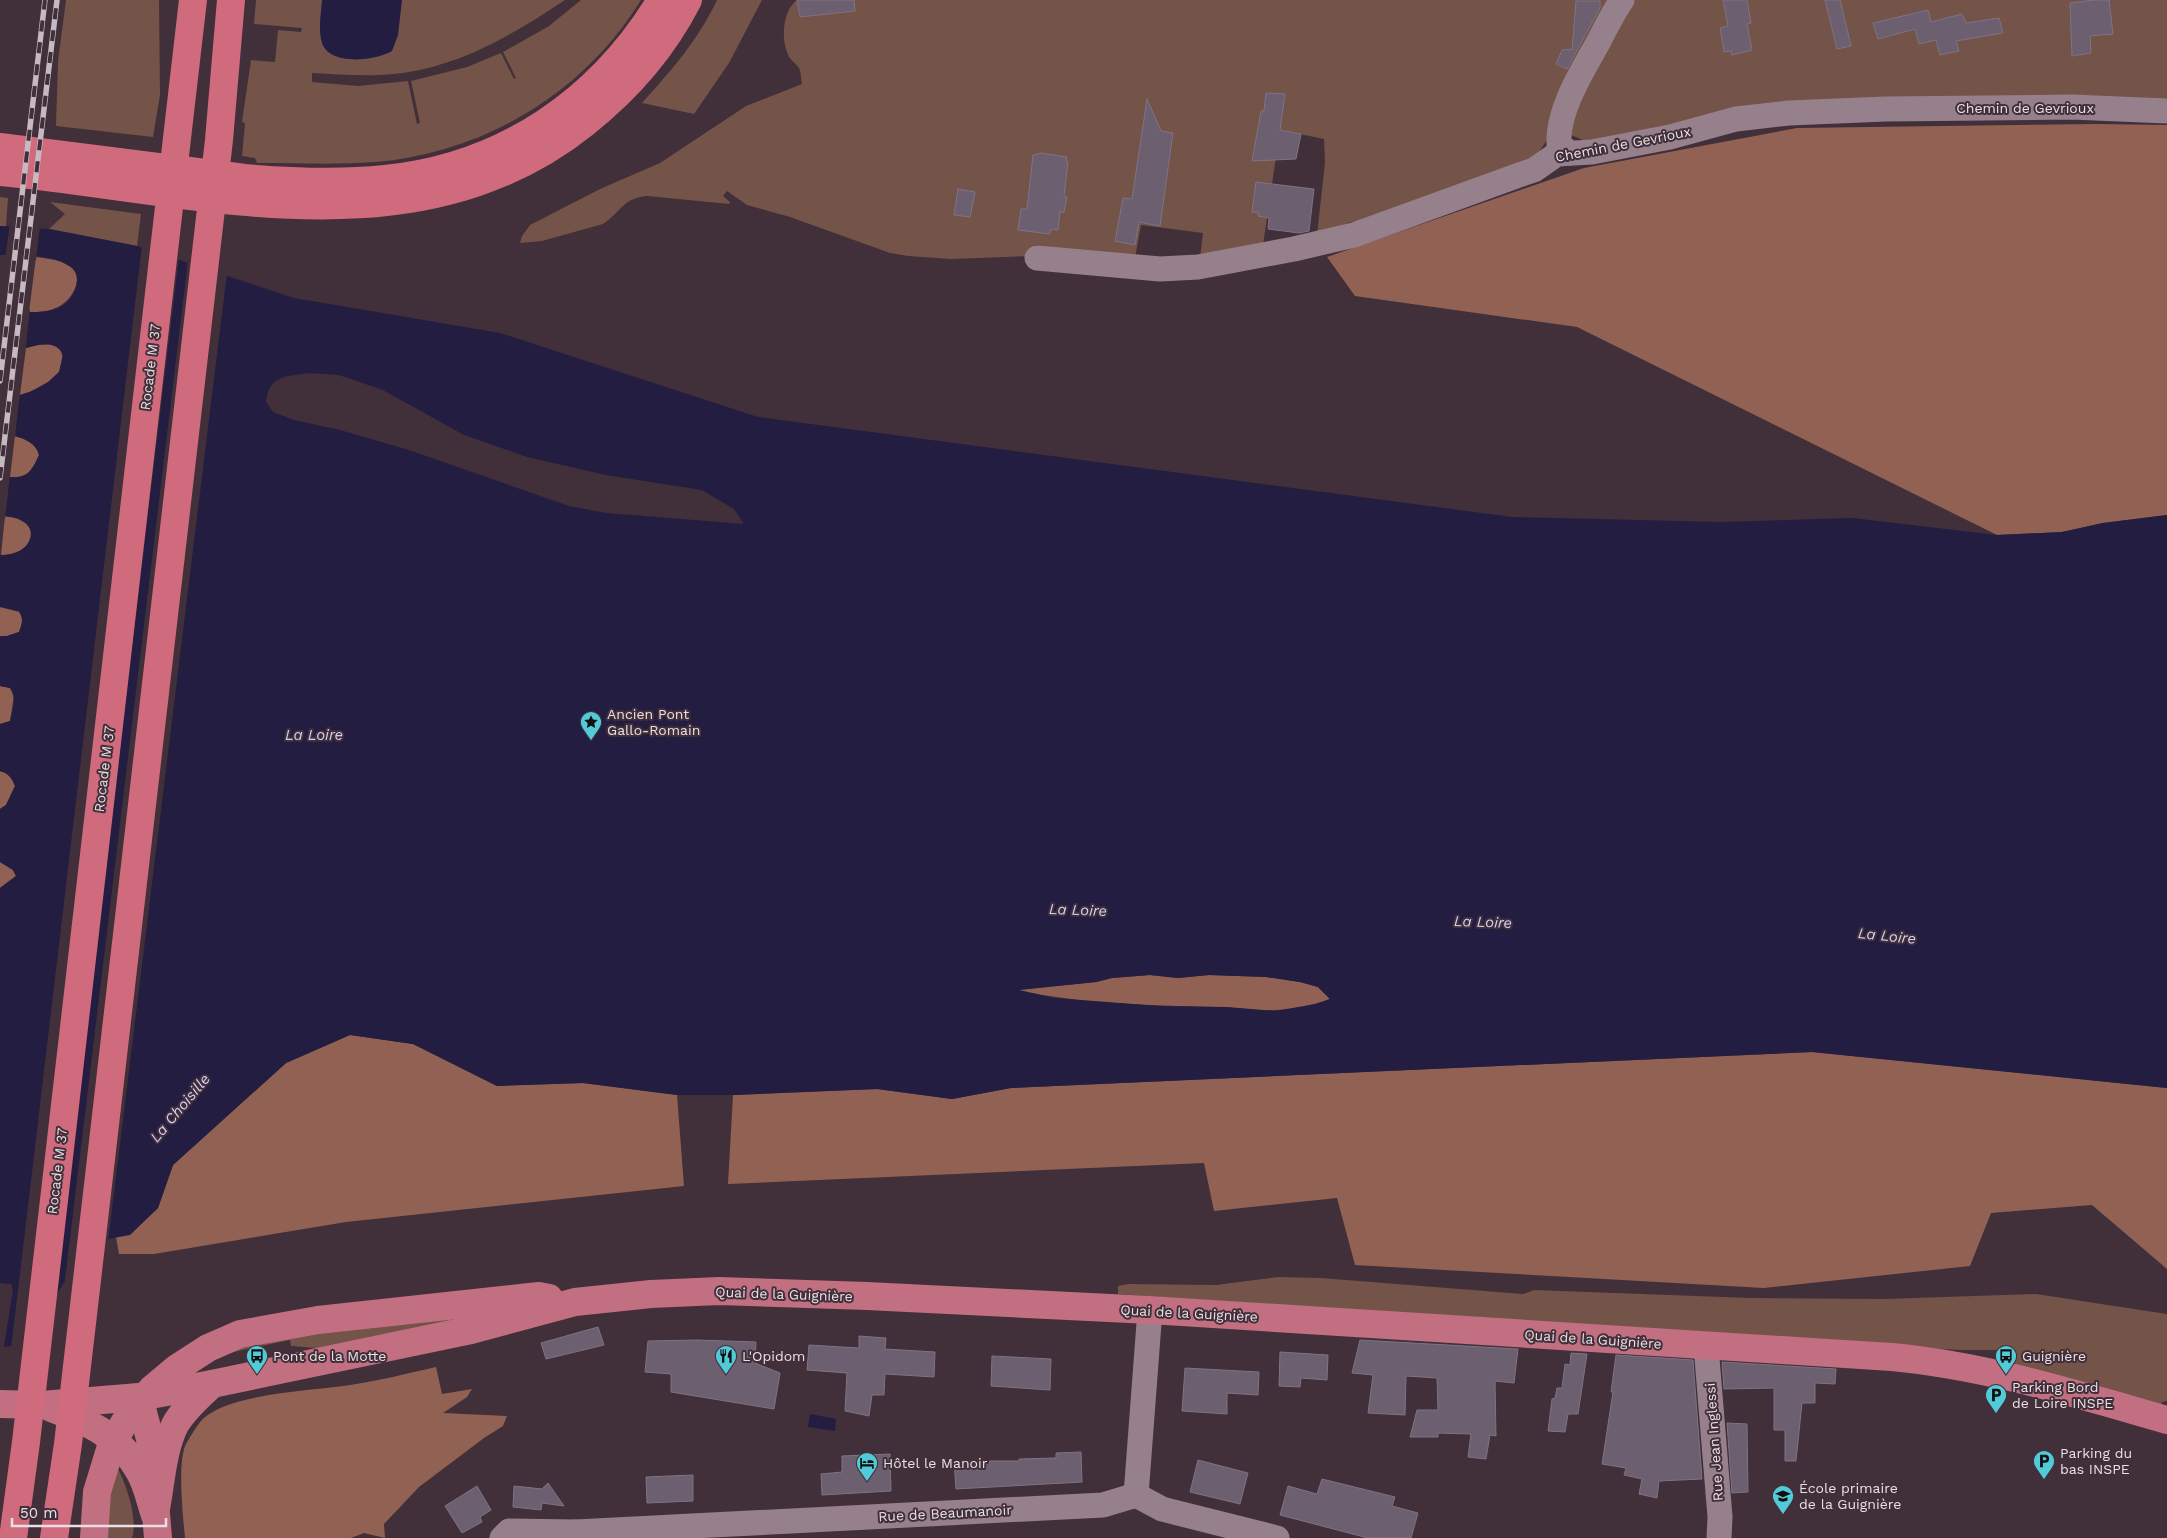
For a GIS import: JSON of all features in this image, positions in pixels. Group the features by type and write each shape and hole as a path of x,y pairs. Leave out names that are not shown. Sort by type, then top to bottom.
{"highway":[{"name":"Rocade M 37","path":"13,1538 26,1442 193,0"},
{"path":"56,1530 68,1444 219,140 231,0"},
{"path":"219,140 239,54 247,0"},
{"path":"0,147 235,177 283,181 363,181 431,171 489,154 511,143 575,102 622,56 646,26 661,0"},
{"path":"0,172 206,198 310,206 391,203 434,195 465,187 502,173 537,157 570,136 602,110 629,84 655,54 677,22 688,0"}],"main road":[{"name":"Quai de la Guignière","path":"42,1405 139,1397 212,1384 471,1330 575,1302 651,1294 719,1291 867,1296 1150,1310 1932,1361 2011,1376 2167,1420"},
{"path":"94,1538 97,1492 112,1444 129,1415 152,1389 177,1368 208,1348 240,1334 318,1320 539,1296 575,1302"},
{"path":"156,1527 169,1439 187,1408 212,1384"},
{"path":"139,1397 150,1439 156,1527"},
{"path":"0,1404 42,1405 87,1422 114,1439 140,1472 156,1527"}],"street":[{"path":"1568,153 1559,144 1559,134 1575,84 1622,0"},
{"name":"Chemin de Gevrioux","path":"1037,258 1160,269 1183,269 1294,250 1340,239 1381,226 1429,206 1534,170 1551,157 1568,153 1592,152 1670,137 1736,119 1789,113 1886,109 2072,107 2167,111"},
{"path":"1150,1310 1136,1495 1162,1509 1277,1538"},
{"name":"Rue Jean Inglessi","path":"1706,1346 1720,1516 1719,1538"},
{"name":"Rue de Beaumanoir","path":"502,1538 509,1531 573,1535 1102,1505 1136,1495"}],"shaded area":[{"path":"66,0 159,0 160,95 153,137 56,126 58,61"},
{"path":"256,0 565,0 507,36 447,63 403,73 380,75 312,73 312,82 358,86 408,81 417,124 420,123 411,81 467,67 501,53 514,79 516,78 503,52 549,26 581,0 641,0 618,33 591,63 561,90 528,113 492,131 455,146 415,156 375,162 331,164 257,163 255,158 242,156 245,123 242,122 251,60 275,62 278,30 301,32 302,28 254,24"},
{"path":"717,0 762,0 729,63 694,114 642,103 684,54 710,15"},
{"path":"797,0 800,17 837,13 836,0 1610,0 1551,134 1537,155 1530,160 1368,221 1351,222 1317,235 1325,162 1324,139 1280,130 1263,245 1200,258 1203,233 1141,225 1135,258 1035,245 1033,256 951,259 908,256 890,253 790,217 747,205 727,191 723,196 730,202 729,204 647,196 639,197 628,202 603,224 542,241 520,243 522,236 530,225 600,189 660,163 746,106 802,84 800,70 788,55 784,39 786,17 792,4"},
{"path":"1632,0 2167,0 2167,104 2010,102 1594,145 1569,134 1575,101"},
{"path":"2096,124 2167,125 2167,515 2103,523 2062,532 1997,535 1577,327 1355,296 1327,257 1584,168 1797,128"},
{"path":"0,197 8,198 6,226 0,226"},
{"path":"50,202 141,214 137,246 49,229 65,214"},
{"path":"36,257 68,264 76,271 78,278 73,293 63,304 51,310 29,312"},
{"path":"38,345 54,345 58,347 62,354 61,366 51,381 20,395 26,348"},
{"path":"15,436 30,442 36,447 39,455 29,472 25,475 10,477"},
{"path":"5,516 18,519 27,524 32,537 22,549 1,555"},
{"path":"0,607 19,612 22,622 19,632 0,636"},
{"path":"0,686 10,688 14,695 10,721 0,724"},
{"path":"0,771 9,776 15,786 6,805 0,809"},
{"path":"0,862 13,870 16,876 0,888"},
{"path":"1150,975 1178,978 1209,975 1266,977 1300,982 1318,987 1330,999 1295,1008 1259,1010 1090,1001 1017,990"},
{"path":"350,1035 413,1044 497,1086 583,1083 677,1095 684,1186 346,1222 154,1254 119,1254 116,1237 130,1234 158,1208 173,1165 286,1063"},
{"path":"1812,1052 2167,1088 2167,1269 2092,1205 1991,1213 1970,1266 1764,1288 1355,1265 1337,1198 1214,1211 1204,1163 728,1184 733,1095 877,1089 952,1099 1011,1088"},
{"path":"1277,1277 1321,1278 1523,1294 1534,1290 1750,1298 1884,1299 2036,1294 2167,1314 2167,1401 2162,1402 2159,1408 2016,1365 2010,1353 2000,1350 1958,1350 1118,1294 1118,1286 1128,1284 1216,1285"},
{"path":"480,1315 327,1349 291,1346 290,1340 219,1355 260,1340"},
{"path":"436,1367 442,1394 472,1389 467,1397 443,1413 507,1416 503,1426 419,1487 384,1524 385,1538 364,1533 351,1538 185,1538 181,1490 183,1452 197,1426 213,1412 247,1399 343,1386 390,1378"},
{"path":"118,1469 125,1484 133,1513 132,1538 103,1538 103,1510"}],"water":[{"path":"322,0 402,0 398,35 392,51 375,57 354,59 334,55 327,50 322,43 320,33"},
{"name":"La Loire","path":"0,226 49,229 137,246 294,298 500,333 758,417 1512,517 1721,522 1852,518 1997,535 2062,532 2103,523 2167,515 2167,1088 1812,1052 1011,1088 952,1099 877,1089 733,1095 677,1095 583,1083 497,1086 413,1044 350,1035 286,1063 173,1165 158,1208 130,1235 97,1241 72,1270 25,1344 4,1347 13,1290 11,1284 0,1283 0,888 16,876 13,870 0,862 0,809 6,805 15,786 9,776 0,771 0,724 10,721 14,700 10,688 0,686 0,636 19,632 22,619 19,611 0,607 0,555 12,554 24,548 28,544 31,533 25,523 19,519 0,516 0,476 20,477 28,473 39,455 33,445 15,436 0,392 20,395 30,392 48,382 59,372 63,354 56,347 41,344 26,348 29,312 49,311 65,304 70,299 77,281 74,270 54,259 36,256 0,255","holes":["308,373 339,375 383,390 464,435 527,457 606,475 702,490 734,509 744,524 606,513 569,506 409,450 340,430 294,420 273,412 266,402 268,393 275,382 285,377","1150,975 1178,978 1209,975 1266,977 1300,982 1318,987 1330,999 1316,1004 1275,1011 1227,1007 1159,1006 1054,998 1019,990"]},
{"path":"810,1414 836,1419 835,1431 808,1427"}],"pier":[{"path":"10,224 40,226 36,260 5,258"},
{"path":"142,245 179,257 52,1309 25,1347 11,1349"},
{"path":"188,260 227,273 108,1242 98,1244 74,1271 64,1288"},
{"path":"0,308 30,310 25,350 0,347"},
{"path":"0,390 20,392 15,438 0,436"},
{"path":"0,473 10,475 5,519 0,518"}],"building":[{"path":"797,0 854,0 855,11 800,17"},
{"path":"1723,0 1747,0 1751,23 1747,24 1752,50 1732,55 1731,51 1724,52 1720,28 1728,26"},
{"path":"1825,0 1840,0 1851,46 1837,49"},
{"path":"2109,0 2113,34 2090,36 2091,53 2072,56 2070,3"},
{"path":"1576,1 1600,1 1600,8 1567,69 1556,64 1562,50 1572,49"},
{"path":"1928,10 1931,22 1962,14 1966,23 1999,18 2003,33 1956,41 1959,51 1940,55 1936,40 1919,44 1915,29 1878,39 1873,23"},
{"path":"1266,93 1285,94 1280,130 1301,134 1296,159 1252,161 1261,111 1264,111"},
{"path":"1147,99 1161,131 1173,133 1160,226 1139,222 1135,245 1115,241 1123,198 1132,199"},
{"path":"1041,153 1067,157 1066,161 1068,162 1064,196 1067,197 1064,212 1060,212 1058,230 1051,229 1050,234 1018,230 1021,209 1027,209 1033,155"},
{"path":"1256,182 1314,189 1309,231 1299,233 1268,229 1269,218 1258,216 1259,213 1252,212"},
{"path":"958,189 975,192 970,217 954,215"},
{"path":"598,1327 604,1345 546,1359 541,1343"},
{"path":"859,1336 886,1338 885,1349 935,1352 934,1377 885,1374 884,1395 872,1395 869,1416 845,1411 847,1373 807,1370 809,1345 859,1348"},
{"path":"1360,1340 1518,1349 1514,1383 1495,1381 1496,1436 1490,1435 1486,1459 1468,1457 1471,1434 1438,1433 1438,1437 1410,1437 1417,1410 1438,1410 1437,1378 1406,1376 1405,1415 1368,1413 1373,1375 1352,1373"},
{"name":"L'Opidom","path":"648,1341 756,1342 755,1363 780,1373 774,1409 671,1392 671,1374 645,1372"},
{"path":"1280,1352 1328,1355 1327,1380 1301,1378 1300,1387 1279,1386"},
{"path":"1571,1353 1587,1354 1578,1414 1568,1414 1565,1432 1548,1431 1552,1399 1555,1398 1557,1388 1562,1388 1565,1364 1570,1365"},
{"path":"1616,1355 1693,1360 1702,1479 1659,1481 1657,1498 1639,1494 1642,1479 1624,1475 1626,1468 1602,1464 1613,1392 1611,1392"},
{"path":"992,1356 1051,1359 1050,1390 991,1386"},
{"path":"1722,1362 1836,1369 1835,1384 1815,1383 1815,1403 1802,1403 1796,1461 1785,1461 1785,1430 1774,1430 1774,1388 1724,1389"},
{"path":"1185,1368 1259,1372 1258,1395 1227,1393 1227,1414 1182,1411"},
{"path":"1727,1423 1747,1424 1748,1492 1732,1493"},
{"path":"1081,1452 1082,1482 956,1489 954,1461 1019,1461 1019,1459 1056,1458 1056,1453"},
{"name":"Hôtel le Manoir","path":"890,1454 891,1491 822,1495 821,1474 842,1472 842,1456"},
{"path":"1198,1460 1248,1473 1240,1504 1190,1492"},
{"path":"693,1475 693,1501 647,1503 646,1477"},
{"path":"1322,1479 1395,1497 1392,1506 1418,1513 1411,1538 1368,1538 1280,1515 1288,1486 1317,1494"},
{"path":"548,1483 564,1506 542,1503 541,1510 513,1507 514,1486 542,1489"},
{"path":"477,1486 491,1510 480,1517 482,1522 462,1533 445,1506"}],"railway":[{"path":"0,381 45,0"},
{"path":"0,478 57,0"}],"place":[{"name":"Ancien Pont Gallo-Romain","path":"591,741"},
{"name":"Pont de la Motte","path":"257,1375"},
{"name":"L'Opidom","path":"726,1375"},
{"name":"Guignière","path":"2006,1375"},
{"name":"Parking Bord de Loire INSPE","path":"1996,1414"},
{"name":"Parking du bas INSPE","path":"2044,1480"},
{"name":"Hôtel le Manoir","path":"867,1482"},
{"name":"École primaire de la Guignière","path":"1783,1515"}],"water label":[{"name":"La Choisille","path":"180,1108"}]}
